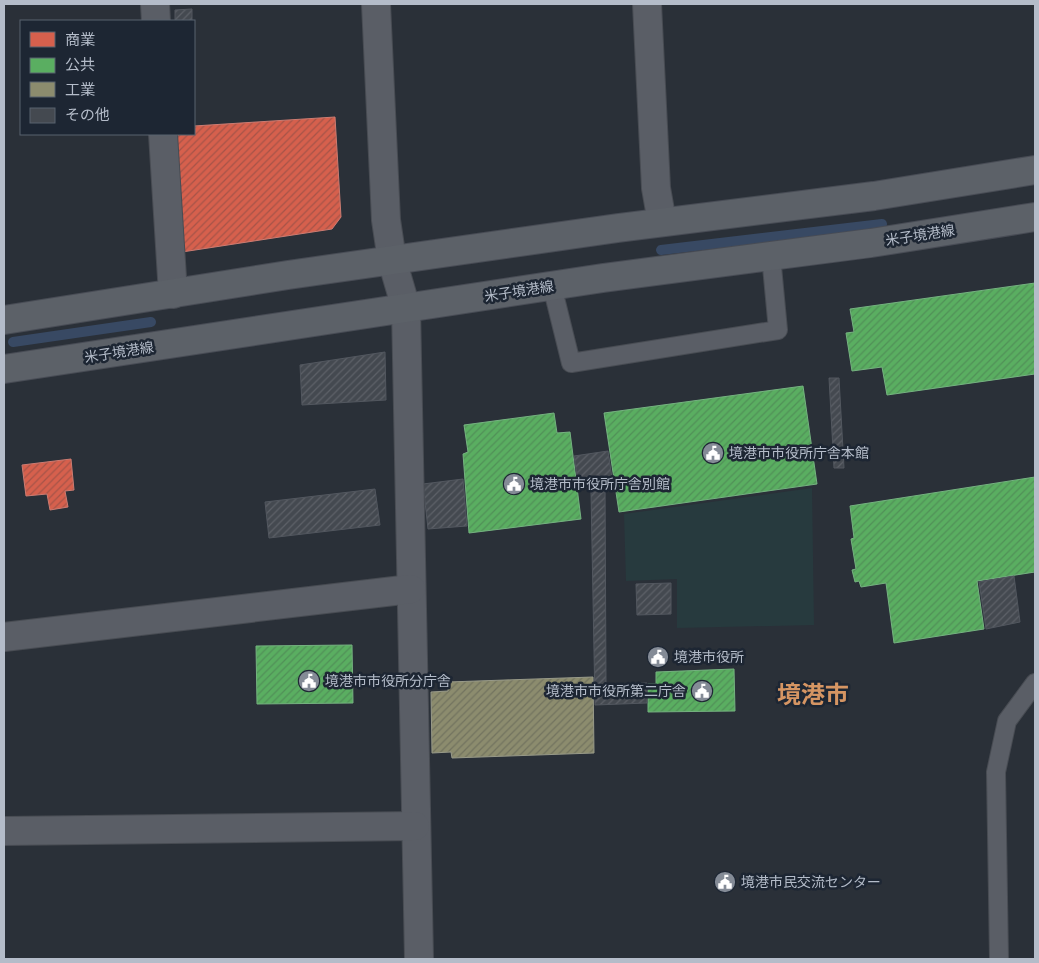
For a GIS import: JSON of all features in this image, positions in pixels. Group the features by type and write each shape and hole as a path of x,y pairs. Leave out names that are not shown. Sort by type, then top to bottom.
{"main road":[{"path":"4,320 392,260 662,222 874,196 1035,170"},
{"name":"米子境港線","path":"4,369 552,286 871,243 1035,217"}],"street":[{"path":"155,4 156,20"},
{"path":"376,4 386,220 392,260 406,308 414,826 419,959"},
{"path":"647,4 656,188 662,222"},
{"path":"163,135 173,294"},
{"path":"4,637 411,589"},
{"path":"4,831 414,826"}],"lane":[{"path":"552,286 571,363 778,330 771,256"},
{"path":"999,959 996,772 1007,721 1035,683"}],"green space":[{"path":"812,488 814,625 677,628 677,579 626,581 624,514"}],"building: 商業":[{"path":"335,117 341,217 332,229 182,252 176,135 195,135 195,126"},
{"path":"71,459 74,490 65,491 68,507 50,510 47,494 26,496 22,465"}],"building: 公共":[{"path":"1035,283 1035,374 887,395 882,367 852,371 846,333 854,332 850,309"},
{"path":"803,386 817,484 619,512 604,413"},
{"path":"554,413 557,433 570,432 581,519 469,533 463,454 468,452 464,425"},
{"path":"1035,477 1035,572 977,581 984,629 894,643 886,583 861,587 859,581 855,582 852,570 856,569 851,539 854,538 850,506"},
{"path":"352,645 353,703 257,704 256,646"},
{"path":"734,669 735,711 648,712 648,684 656,684 656,672"}],"building: 工業":[{"path":"593,677 594,753 452,758 451,752 432,753 431,692 448,691 448,682"}],"building: その他":[{"path":"192,9 192,20 175,20 175,10"},
{"path":"385,352 386,400 302,405 300,365"},
{"path":"829,378 839,378 844,468 834,468"},
{"path":"608,451 612,478 605,479 606,684 647,683 647,703 595,705 591,492 581,482 578,482 574,456"},
{"path":"463,479 467,526 428,529 423,484"},
{"path":"375,489 380,525 269,538 265,502"},
{"path":"1014,576 1020,622 986,629 979,582"},
{"path":"671,583 671,614 637,615 636,584"}],"waterway":[{"path":"661,250 882,224"},
{"path":"13,342 151,322"}],"place":[{"name":"境港市市役所庁舎本館","path":"713,453"},
{"name":"境港市市役所庁舎別館","path":"514,484"},
{"name":"境港市役所","path":"658,657"},
{"name":"境港市市役所分庁舎","path":"309,681"},
{"name":"境港市市役所第二庁舎","path":"702,691"},
{"name":"境港市民交流センター","path":"725,882"}],"district":[{"name":"境港市","path":"813,695"}]}
